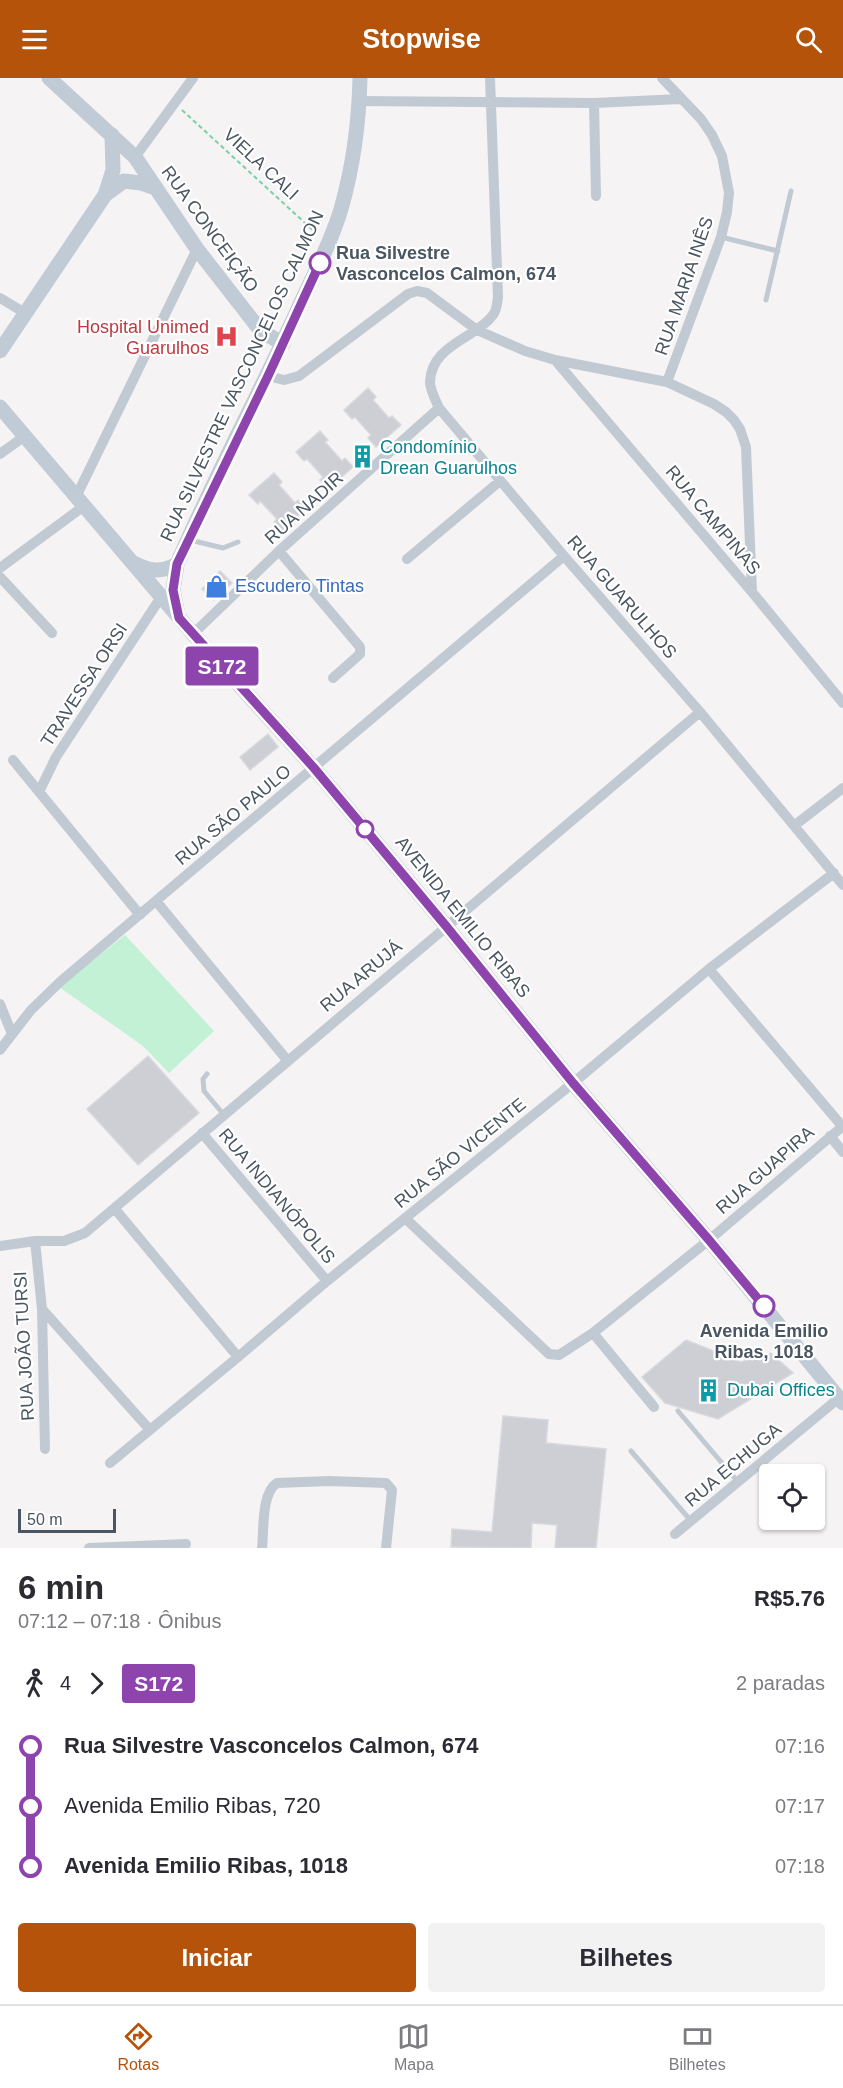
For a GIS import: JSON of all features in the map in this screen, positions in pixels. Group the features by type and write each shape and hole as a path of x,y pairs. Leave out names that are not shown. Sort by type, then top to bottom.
{"main road":[{"path":"49,78 135,157"},
{"name":"RUA SILVESTRE VASCONCELOS CALMON","path":"179,618 173,590 177,564 283,344 341,210 350,173 360,101 360,78"},
{"path":"0,351 105,195 113,170 112,135"},
{"name":"RUA CONCEIÇÃO","path":"135,157 197,249 260,330 283,344"},
{"path":"105,195 124,181 155,188"},
{"name":"AVENIDA EMILIO RIBAS","path":"0,407 179,618 314,768 573,1083 709,1240 841,1400"},
{"path":"131,562 153,570 162,570 177,564"}],"street":[{"path":"135,157 193,78"},
{"name":"RUA GUARULHOS","path":"490,78 498,297 493,315 477,330 456,342 446,351 432,372 430,383 439,408 700,712 843,885"},
{"name":"RUA MARIA INÊS","path":"662,78 701,119 712,135 722,156 729,193 721,237 667,382"},
{"path":"360,101 594,103 680,99"},
{"path":"594,103 596,196"},
{"path":"0,568 80,502 197,249"},
{"path":"268,376 284,380 299,376 408,294 417,291 427,293 477,330 525,351 555,360 667,382 714,404 726,412 740,429 746,447 752,592"},
{"path":"0,298 25,313"},
{"name":"RUA CAMPINAS","path":"555,360 843,703"},
{"name":"RUA NADIR","path":"193,634 279,551 439,408"},
{"path":"0,454 25,436"},
{"path":"407,559 500,481"},
{"path":"279,551 360,647 360,654 333,678"},
{"name":"RUA SÃO PAULO","path":"0,1050 31,1010 61,981 564,556"},
{"path":"0,577 52,633"},
{"name":"TRAVESSA ORSI","path":"39,792 56,758 161,597"},
{"name":"RUA ARUJÁ","path":"0,1246 35,1241 64,1241 85,1233 700,712"},
{"path":"13,760 140,915"},
{"path":"795,825 843,788"},
{"name":"RUA SÃO VICENTE","path":"110,1463 327,1281 573,1083 709,969 834,873"},
{"path":"156,901 287,1060"},
{"path":"709,969 842,1126"},
{"path":"0,1004 12,1034"},
{"name":"RUA GUAPIRA","path":"405,1218 549,1354 559,1355 593,1333 709,1240 842,1126"},
{"name":"RUA INDIANÓPOLIS","path":"202,1133 327,1281"},
{"path":"830,1136 843,1152"},
{"path":"115,1209 238,1357"},
{"name":"RUA JOÃO TURSI","path":"35,1241 42,1309 45,1449"},
{"path":"42,1309 150,1430"},
{"path":"593,1333 654,1407"},
{"name":"RUA ECHUGA","path":"675,1534 841,1400"},
{"path":"262,1548 267,1497 273,1485 329,1481 386,1483 392,1490 386,1548"},
{"path":"89,1548 186,1544"}],"lane":[{"path":"766,300 791,191"},
{"path":"721,237 778,251"},
{"path":"188,539 223,548 238,542"},
{"path":"207,1074 203,1079 204,1091 224,1114"},
{"path":"678,1411 738,1482"},
{"path":"631,1451 691,1521"}],"path":[{"name":"VIELA CALI","path":"175,103 328,244"}],"green space":[{"path":"125,935 214,1031 169,1073 143,1046 59,987"}],"building":[{"path":"368,388 376,397 373,400 389,418 392,416 401,425 376,447 368,438 371,435 355,417 352,419 344,410"},
{"path":"320,431 328,440 325,442 342,461 345,458 353,467 328,489 320,480 323,477 307,459 304,461 296,452"},
{"name":"Condomínio Drean Guarulhos","path":"364,449 371,457 361,466 354,458"},
{"path":"274,473 282,482 279,485 295,503 298,500 306,509 282,531 274,522 277,519 260,501 258,504 249,495"},
{"name":"Escudero Tintas","path":"220,571 232,583 214,600 202,589"},
{"path":"268,734 278,747 250,770 240,757"},
{"path":"148,1056 199,1113 138,1165 87,1109"},
{"name":"Dubai Offices","path":"686,1340 741,1362 771,1353 793,1373 718,1419 665,1403 642,1377"},
{"path":"503,1416 548,1420 546,1443 606,1449 596,1548 555,1548 557,1525 532,1523 531,1548 451,1547 452,1529 492,1532"}],"bus line":[{"name":"S172","path":"320,263 177,564 173,590 179,618 314,768 573,1083 764,1306"}],"place":[{"name":"Rua Silvestre Vasconcelos Calmon, 674","path":"320,263"},
{"name":"Hospital Unimed Guarulhos","path":"227,337"},
{"name":"Condomínio Drean Guarulhos","path":"362,457"},
{"name":"Escudero Tintas","path":"217,586"},
{"name":"Avenida Emilio Ribas, 1018","path":"764,1306"},
{"name":"Dubai Offices","path":"709,1390"}]}
